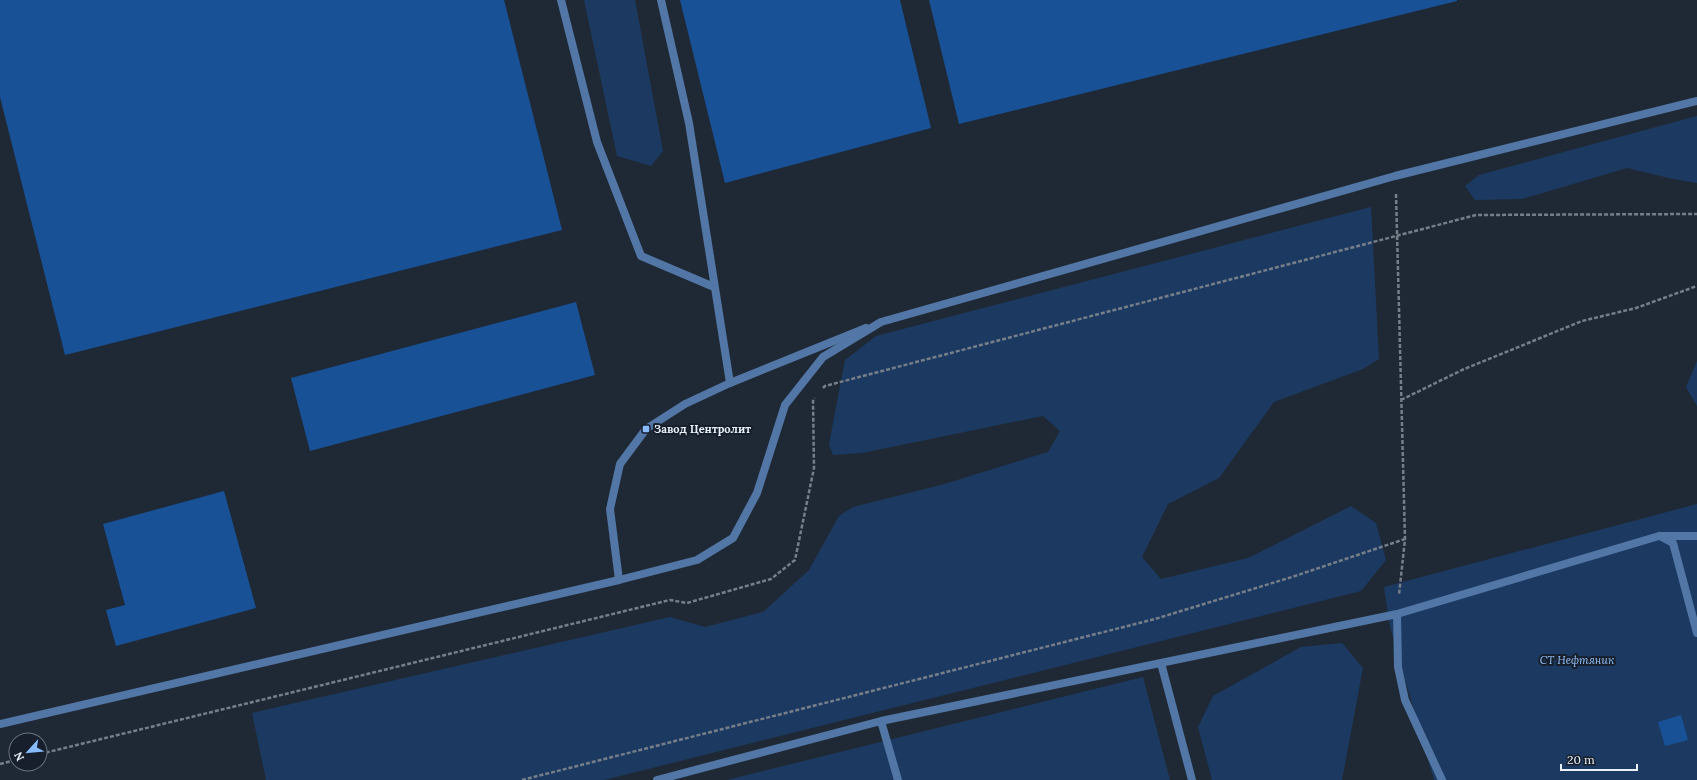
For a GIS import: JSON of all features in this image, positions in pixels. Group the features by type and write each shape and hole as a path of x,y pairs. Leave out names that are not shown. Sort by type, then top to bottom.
{"street":[{"path":"561,0 597,142 641,256 714,287"},
{"path":"661,0 689,123 730,383"},
{"path":"619,580 610,508 620,464 646,429 685,404 730,383 882,322 1395,176 1697,101"},
{"path":"0,724 619,580 697,560 733,538 757,492 785,405 824,357 882,322"},
{"path":"1659,536 1673,543 1697,633"},
{"path":"656,780 881,721 1398,614 1659,536 1697,536"},
{"path":"1398,614 1398,667 1405,700 1442,780"},
{"path":"1162,663 1192,780"},
{"path":"881,721 898,780"}],"path":[{"path":"1395,176 1405,539 1398,614"},
{"path":"821,391 825,386 1476,215 1697,214"},
{"path":"1401,400 1462,370 1582,322 1636,308 1697,286"},
{"path":"48,752 670,600 687,603 771,579 795,560 814,468 813,401 817,396"},
{"path":"522,780 1155,619 1292,577 1405,539"}],"green space":[{"path":"584,0 635,0 663,151 651,166 617,156"},
{"path":"1697,116 1697,183 1627,168 1522,199 1475,200 1465,186 1479,175"},
{"path":"1371,207 1379,359 1363,369 1274,402 1219,478 1168,504 1142,557 1161,579 1248,558 1351,506 1376,523 1386,560 1361,591 604,780 266,780 252,713 670,617 705,627 763,612 809,570 839,516 853,507 941,485 1048,452 1060,431 1043,416 862,453 833,455 829,444 845,360 876,336"},
{"path":"1697,361 1697,406 1686,387"},
{"name":"СТ Нефтяник","path":"1697,504 1697,780 1434,780 1390,627 1384,587"},
{"path":"1342,643 1363,668 1342,780 1212,780 1198,727 1213,696 1301,647"},
{"path":"1143,677 1170,780 727,780"}],"building":[{"path":"0,0 504,0 562,230 65,355 0,97"},
{"path":"680,0 900,0 931,128 725,183"},
{"path":"929,0 1457,0 1457,1 959,124"},
{"path":"576,302 595,375 310,451 291,378"},
{"path":"224,491 256,608 116,646 106,610 125,605 103,524"},
{"path":"1681,715 1688,740 1665,746 1658,722"}],"place":[{"name":"Завод Центролит","path":"646,429"}]}
